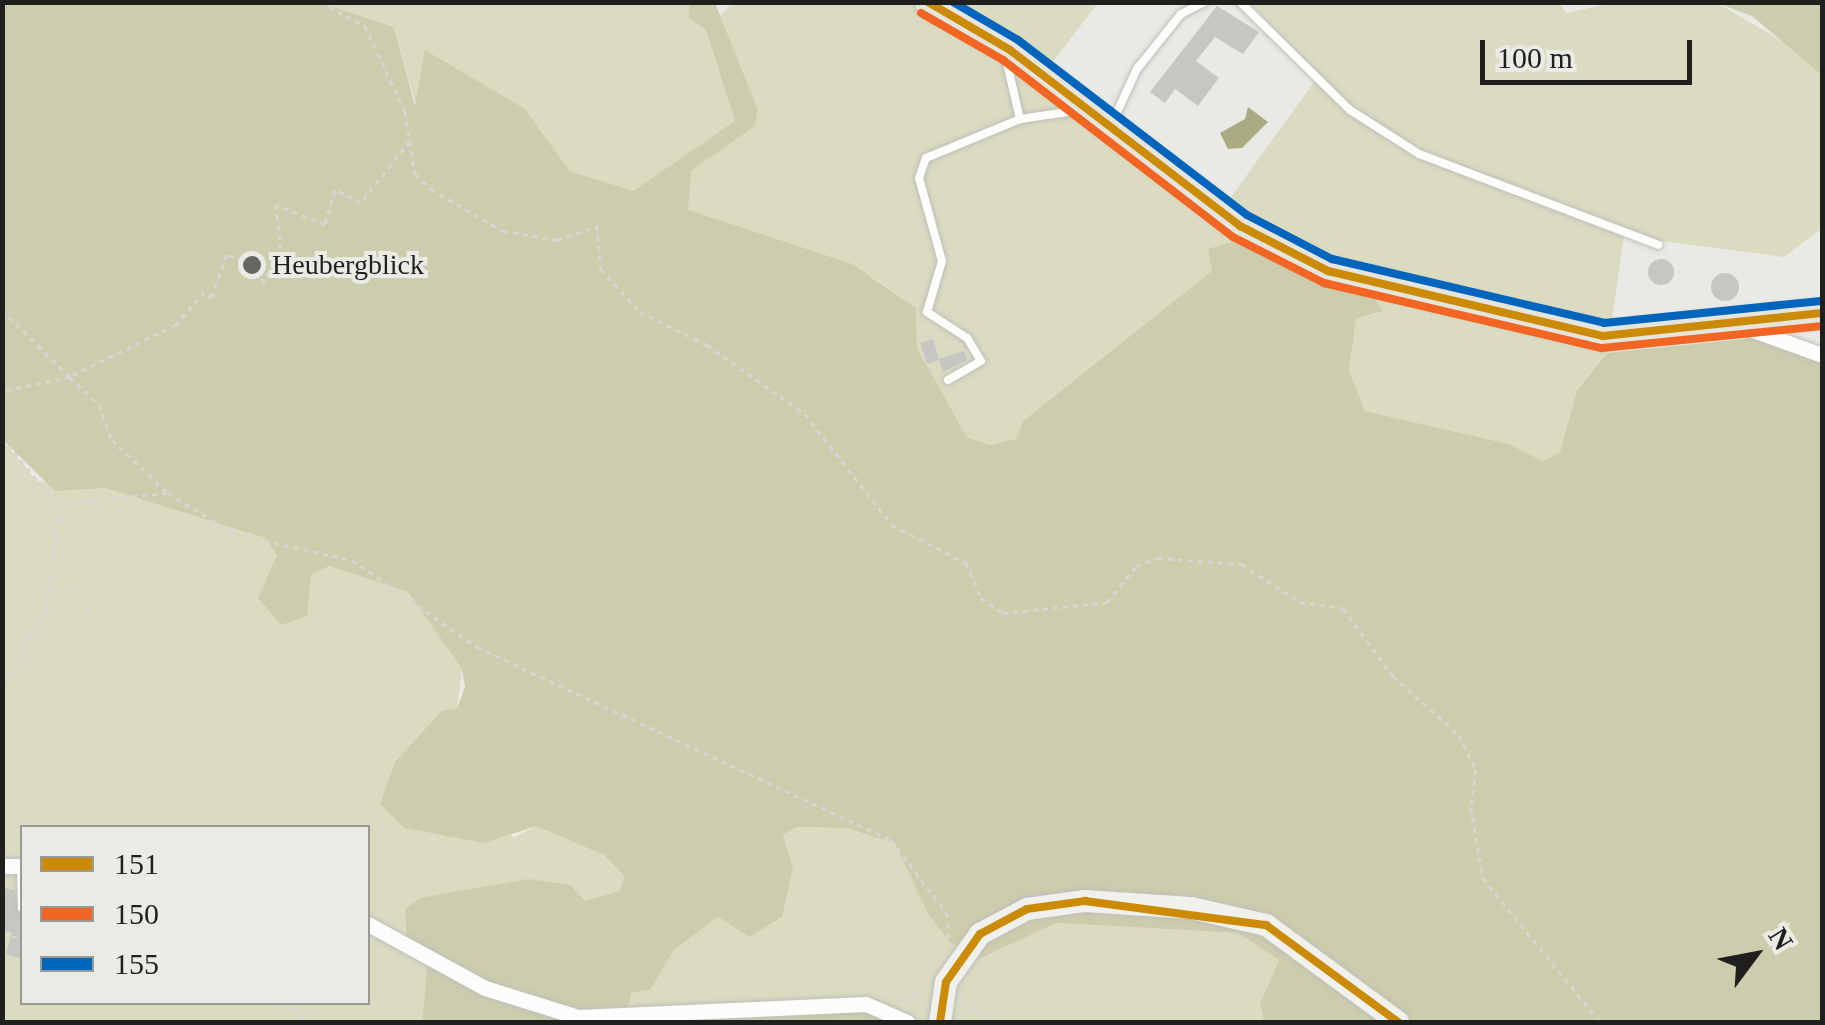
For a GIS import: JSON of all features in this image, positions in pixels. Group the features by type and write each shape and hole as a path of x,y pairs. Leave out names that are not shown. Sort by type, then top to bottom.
{"main road":[{"path":"936,4 1010,50 1259,238 1343,276 1603,336 1822,313"},
{"path":"940,1022 943,990 990,927 1075,900 1255,921 1354,986 1398,1022"}],"street":[{"path":"1735,324 1822,355"},
{"path":"370,925 486,988 578,1017 880,1006 907,1022"}],"lane":[{"path":"1109,127 1137,69 1182,14 1205,2"},
{"path":"1240,2 1350,110 1419,154 1658,244"},
{"path":"1010,50 1020,118"},
{"path":"948,380 981,361 967,338 927,312 942,261 919,178 942,145 1020,118 1084,106"}],"path":[{"path":"320,2 364,26 412,140 416,174 480,225 558,240 596,226 601,269 640,312 706,345 805,414 892,525 966,564 981,598 1003,612 1107,602 1136,566 1158,558 1242,564 1300,602 1343,608 1393,676 1460,736 1476,770 1471,808 1483,878 1600,1022"},
{"path":"2,392 70,377 176,325 204,292 212,299 227,255 252,265 264,284 280,244 276,205 325,225 335,190 362,203 412,140"},
{"path":"2,310 99,405 112,440 168,493 246,540 352,560 476,647 892,840 951,920 946,953"},
{"path":"2,437 59,508 50,590 2,692"},
{"path":"59,508 78,494 168,493"},
{"path":"50,590 66,588 91,614"},
{"path":"880,1006 943,990 993,1022"},
{"path":"288,1005 308,1022"}],"shaded area":[{"path":"1559,2 1566,13 1613,3 1717,3 1813,59 1822,75 1822,228 1784,257 1624,236 1607,353 1577,389 1560,452 1543,461 1509,444 1365,411 1349,371 1356,319 1382,312 1225,209 1233,242 1212,271 1023,421 1016,439 989,445 967,437 917,348 916,308 872,277 687,210 691,171 755,126 758,110 720,16 732,3 1098,3 1052,63 1224,207 1319,75 1250,3"},
{"path":"2,3 322,3 394,27 415,106 425,50 524,108 570,171 633,191 735,121 706,30 688,17 690,3 715,3 758,110 755,126 691,171 688,210 852,264 916,308 917,348 967,437 989,445 1016,439 1023,421 1212,271 1208,249 1233,242 1225,207 1358,274 1383,311 1356,319 1349,371 1365,411 1509,444 1543,461 1560,452 1577,390 1607,353 1773,336 1822,348 1822,1022 1264,1022 1260,1003 1279,960 1238,933 1057,923 981,958 950,942 929,915 895,844 847,828 796,827 783,835 793,867 782,917 749,937 718,917 674,950 650,990 631,993 626,1020 870,1010 893,1022 422,1022 428,959 406,935 405,909 420,898 528,879 570,885 585,901 619,891 625,877 604,855 536,826 484,843 405,828 380,804 395,762 442,711 457,709 465,687 462,669 408,592 330,566 311,575 307,616 281,625 258,598 277,555 265,538 105,488 55,491 3,440"},
{"path":"322,3 690,3 688,17 706,30 735,121 633,191 570,171 524,108 425,50 417,109 394,27"},
{"path":"1717,3 1822,3 1822,75 1752,16"},
{"path":"1248,107 1268,122 1242,148 1228,149 1220,133 1245,119"},
{"path":"2,440 37,481 105,488 265,538 277,555 266,587 306,591 311,575 331,566 408,591 462,669 457,709 513,838 536,826 604,855 625,877 619,891 585,901 420,898 405,910 406,935 428,959 422,1022 3,1022"},
{"path":"796,827 847,828 895,844 936,921 981,958 1057,923 1238,933 1279,960 1260,1003 1264,1022 625,1020 631,993 650,990 674,950 718,917 749,937 793,867 783,835"}],"building":[{"path":"1217,6 1259,32 1243,54 1215,37 1196,61 1219,78 1198,106 1175,89 1165,103 1150,92"},
{"path":"1661,259 1670,263 1674,272 1670,281 1661,285 1652,281 1648,272 1652,263"},
{"path":"1725,273 1735,277 1739,287 1735,297 1725,301 1715,297 1711,287 1715,277"},
{"path":"933,339 939,359 964,351 967,360 943,372 939,360 927,364 920,343"},
{"path":"2,887 14,890 20,909 20,958 6,954 12,932 2,931"}],"transit line":[{"name":"151","path":"928,2 1010,50 1240,226 1328,271 1603,336 1822,313"},
{"name":"155","path":"953,2 1018,40 1247,215 1332,259 1604,323 1821,301"},
{"name":"150","path":"921,13 1003,60 1233,237 1324,283 1602,348 1822,326"},
{"name":"151","path":"940,1022 946,982 980,934 1027,909 1085,901 1266,925 1398,1022"}],"place":[{"name":"Heubergblick","path":"252,265"}]}
